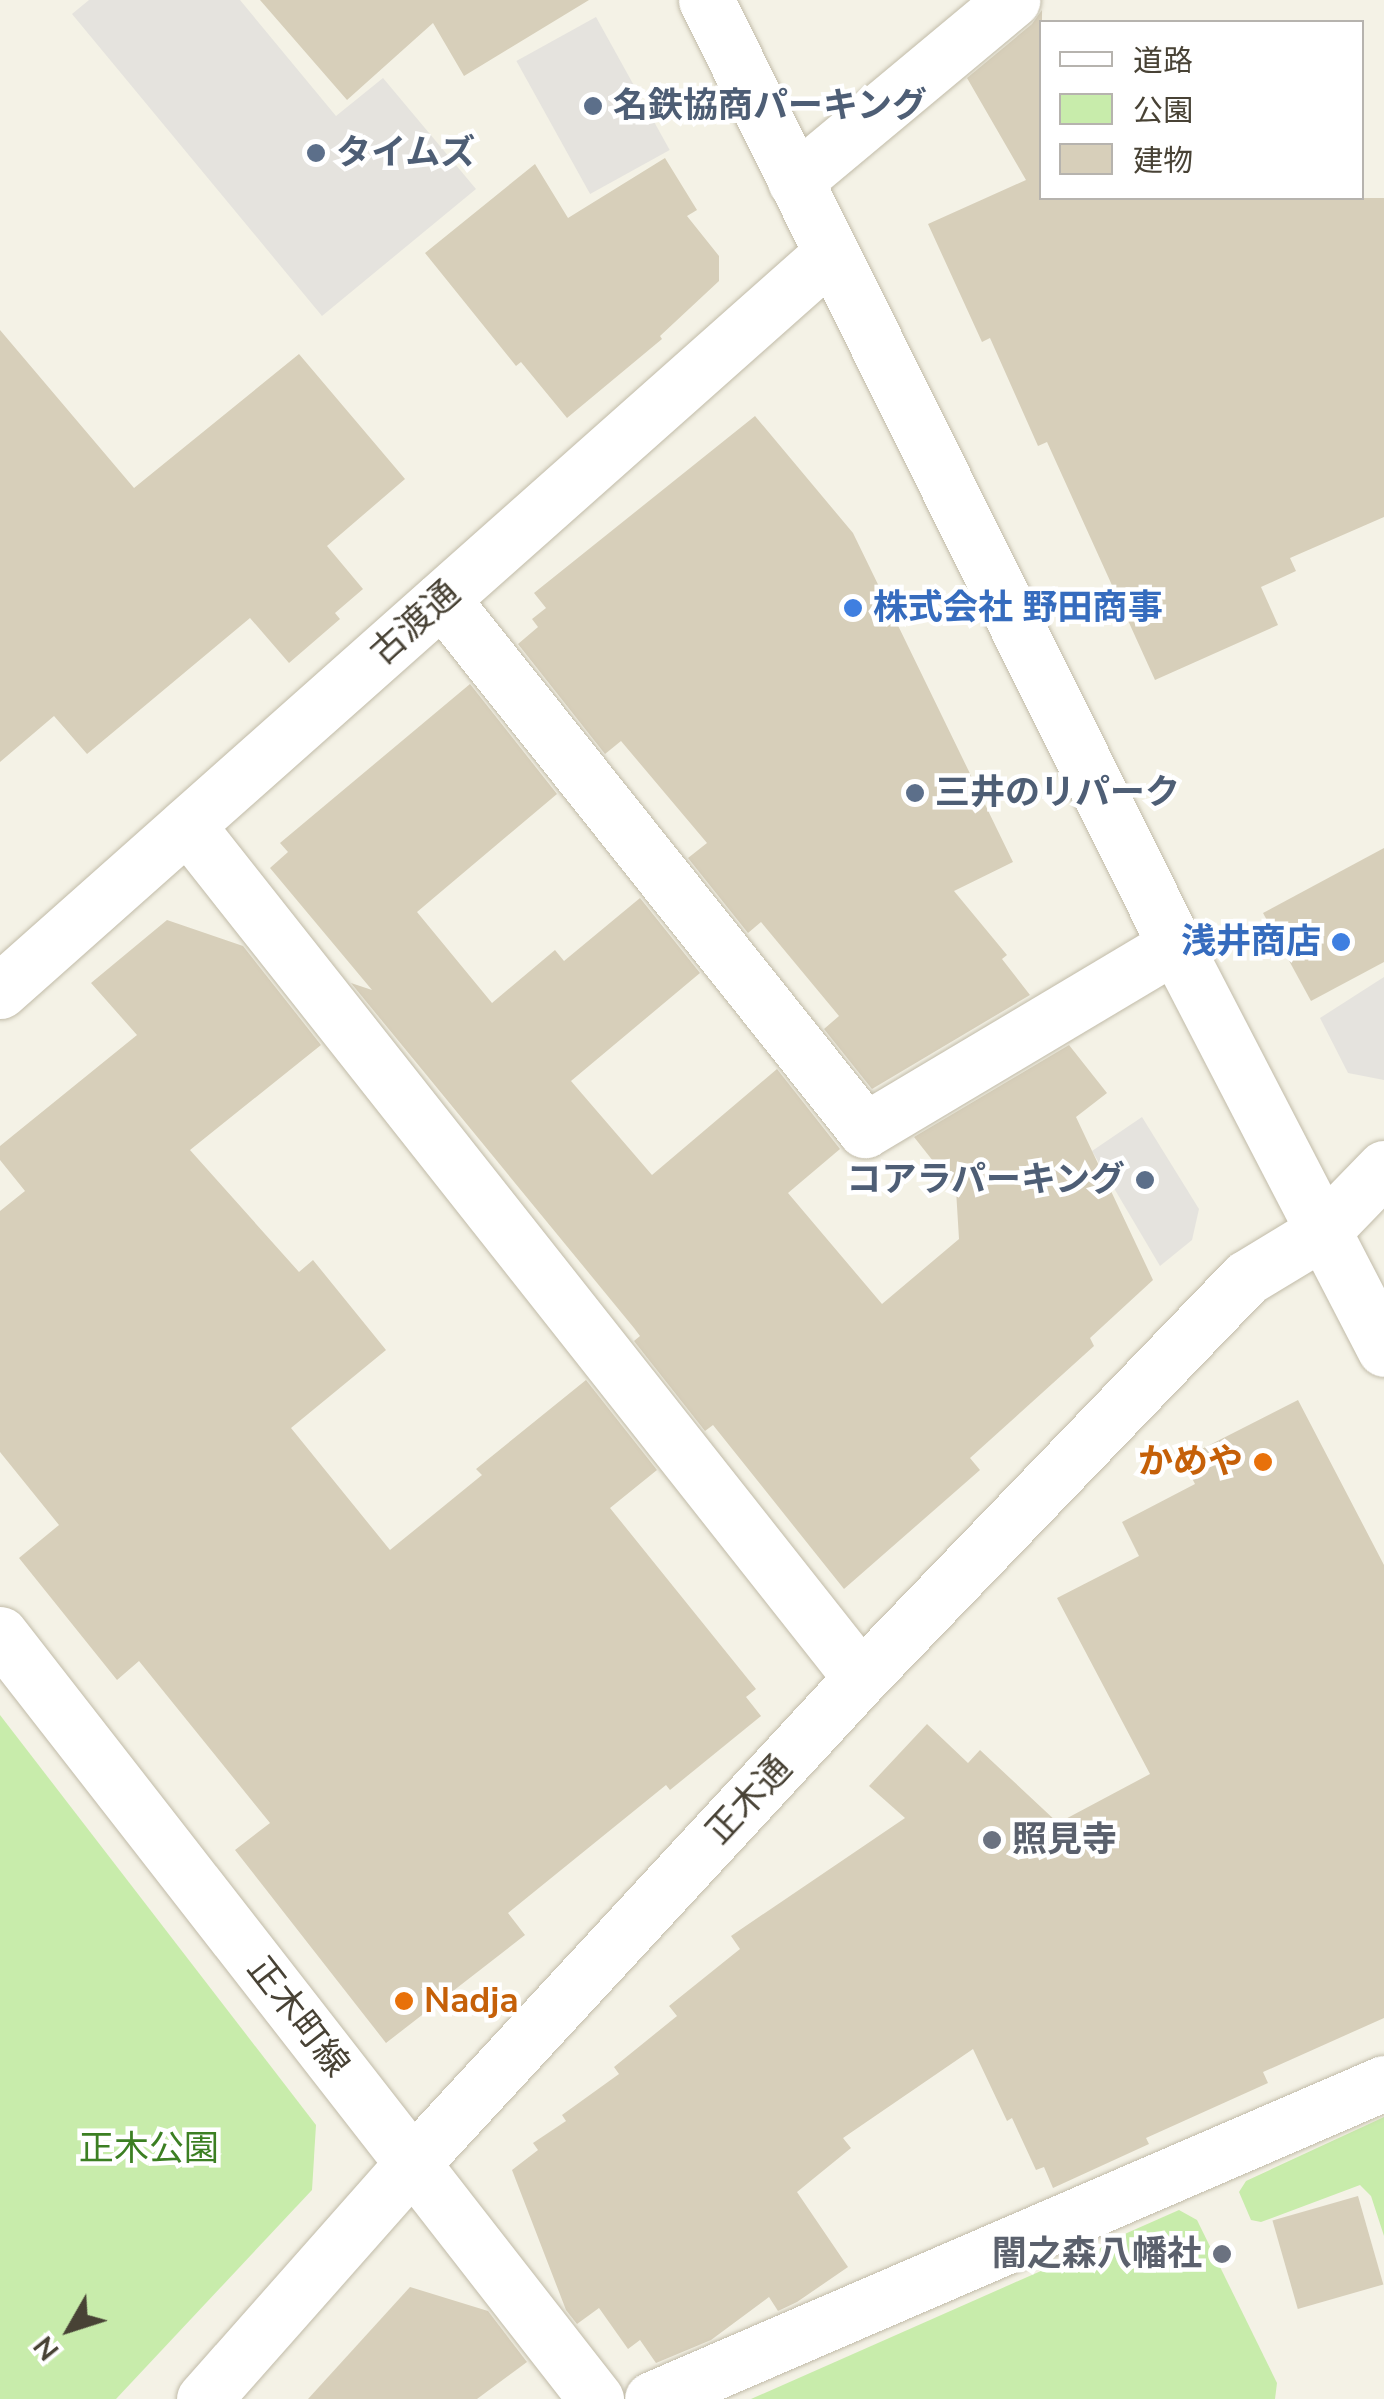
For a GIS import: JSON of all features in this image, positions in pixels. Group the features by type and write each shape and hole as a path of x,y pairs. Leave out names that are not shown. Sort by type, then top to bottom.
{"street":[{"path":"706,0 1174,944 1384,1349"},
{"path":"795,182 1012,0"},
{"name":"古渡通","path":"0,991 830,255"},
{"path":"442,599 865,1130 1174,944"},
{"path":"187,825 861,1678"},
{"name":"正木通","path":"204,2399 412,2164 861,1678 1246,1278 1322,1232 1384,1168"},
{"name":"正木町線","path":"0,1634 596,2399"},
{"path":"652,2399 1384,2083"}],"green space":[{"name":"正木公園","path":"0,1715 316,2125 312,2190 116,2399 0,2399"},
{"path":"1384,2117 1384,2236 1371,2196 1360,2185 1261,2222 1251,2220 1239,2192 1246,2181"},
{"path":"1179,2210 1197,2220 1277,2383 1275,2399 751,2399"}],"shaded area":[{"name":"タイムズ","path":"89,0 240,0 336,116 383,78 476,189 322,316 72,14"},
{"name":"名鉄協商パーキング","path":"596,17 670,150 590,194 516,61"},
{"path":"1384,977 1384,1080 1348,1073 1320,1018"},
{"name":"コアラパーキング","path":"1142,1117 1199,1209 1192,1240 1160,1266 1092,1151"}],"building":[{"path":"260,0 589,0 464,76 433,23 347,100"},
{"path":"1042,10 1039,200 1384,198 1384,517 1290,558 1296,571 1261,587 1278,625 1155,680 1047,442 1038,446 990,338 982,342 928,224 1026,180 967,78 1032,24"},
{"path":"665,158 697,210 687,216 719,256 719,281 660,336 662,339 567,418 521,362 516,366 425,253 535,164 568,218"},
{"path":"0,330 134,488 299,354 405,479 327,546 363,589 335,613 340,619 289,663 250,618 87,754 54,716 0,762"},
{"path":"755,416 853,533 1013,862 954,891 1007,955 1002,959 1030,995 872,1089 824,1029 839,1016 761,922 748,933 688,858 707,843 621,741 605,754 518,644 538,627 532,619 546,608 534,593"},
{"path":"470,684 557,794 417,912 492,1003 555,950 564,961 640,898 700,973 571,1081 652,1175 777,1069 840,1149 788,1193 882,1304 959,1239 956,1190 914,1137 1069,1045 1107,1093 1076,1117 1153,1280 1090,1338 1094,1346 970,1458 980,1470 844,1589 713,1425 705,1431 634,1341 640,1336 634,1328 351,983 372,990 270,868 288,852 280,843"},
{"path":"1384,848 1384,962 1311,1001 1263,913"},
{"path":"167,920 243,946 321,1045 190,1150 299,1272 313,1260 386,1350 291,1428 390,1550 482,1475 476,1469 586,1380 657,1470 610,1508 756,1689 746,1697 761,1716 670,1790 666,1785 508,1913 525,1935 386,2043 235,1850 270,1823 139,1661 117,1680 19,1558 59,1525 0,1452 0,1211 25,1191 0,1160 0,1146 137,1035 91,983"},
{"path":"1298,1400 1384,1565 1384,2018 1263,2072 1268,2083 1146,2138 1149,2144 1053,2188 1044,2167 1036,2170 1012,2118 1007,2121 973,2049 843,2138 851,2148 797,2192 848,2267 778,2311 769,2297 711,2340 656,2363 640,2340 628,2349 599,2308 577,2324 566,2310 512,2170 538,2150 533,2143 566,2121 562,2115 619,2074 614,2067 677,2016 669,2006 740,1949 731,1936 905,1818 869,1786 927,1724 968,1763 980,1750 1058,1823 1150,1774 1057,1598 1139,1556 1122,1522 1195,1484 1182,1459"},
{"path":"1358,2196 1383,2284 1298,2309 1272,2221"},
{"path":"410,2287 488,2311 527,2362 477,2399 308,2399"}],"place":[{"name":"名鉄協商パーキング","path":"593,106"},
{"name":"タイムズ","path":"316,153"},
{"name":"株式会社 野田商事","path":"853,608"},
{"name":"三井のリパーク","path":"915,793"},
{"name":"浅井商店","path":"1341,942"},
{"name":"コアラパーキング","path":"1145,1180"},
{"name":"かめや","path":"1263,1462"},
{"name":"照見寺","path":"992,1840"},
{"name":"Nadja","path":"404,2001"},
{"name":"闇之森八幡社","path":"1222,2254"}]}
